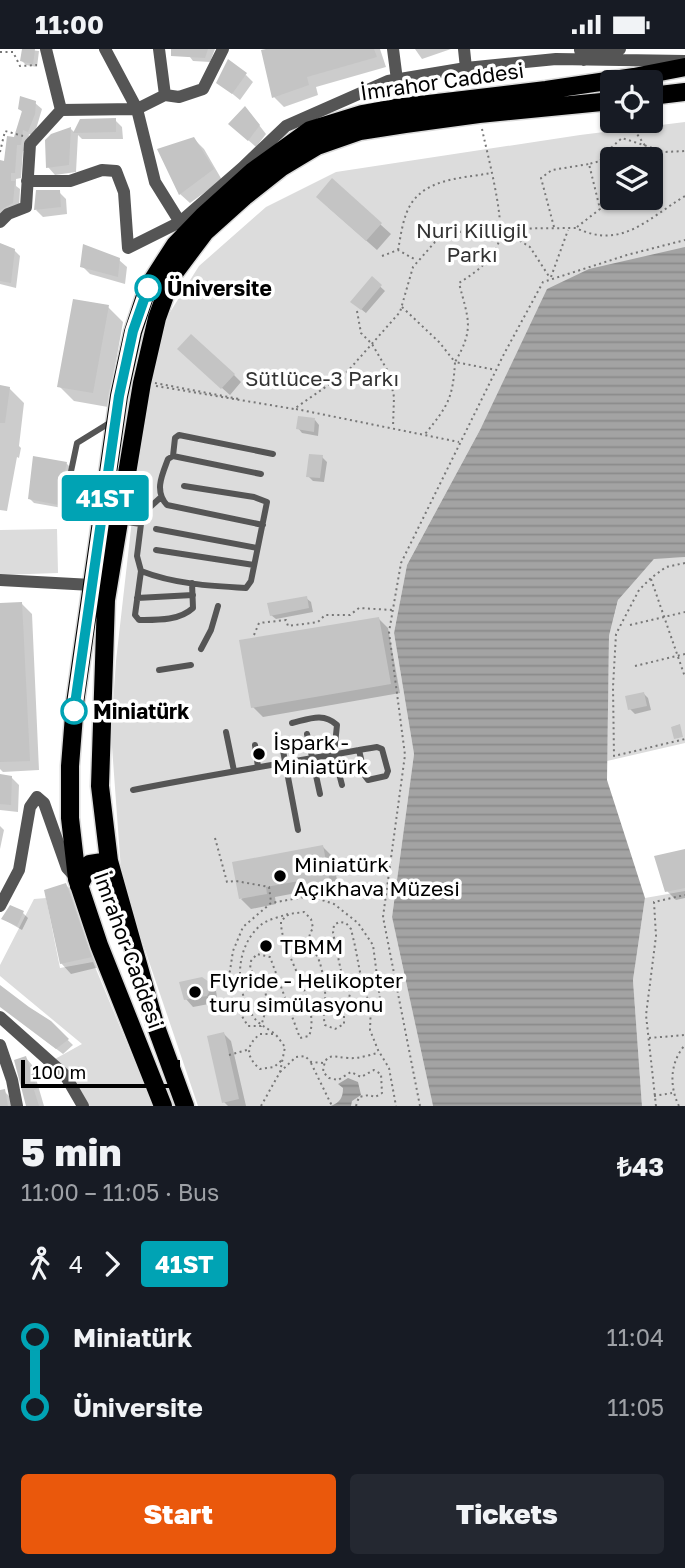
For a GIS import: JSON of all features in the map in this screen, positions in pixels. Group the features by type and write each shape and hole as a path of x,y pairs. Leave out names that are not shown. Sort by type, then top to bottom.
{"main road":[{"name":"İmrahor Caddesi","path":"163,1106 78,882 70,818 69,766 92,585 146,382 157,318 172,276 205,232 282,167 317,146 331,132 362,114 395,107 546,90 685,67"},
{"path":"663,95 685,92"},
{"name":"İmrahor Caddesi","path":"185,1106 155,1024 108,861 100,786 104,637 116,419 133,331 148,287 175,245 183,227 203,215 253,171 310,130 360,131 479,114 600,102"},
{"path":"85,637 104,637"},
{"path":"78,882 90,864 108,861"},
{"path":"105,959 117,959 126,954 131,943"}],"street":[{"path":"46,49 61,110"},
{"path":"105,49 137,109 155,182 183,227"},
{"path":"159,49 165,95"},
{"path":"0,222 8,214 26,207 30,144 61,110 137,109 165,95 179,97 203,89 223,49"},
{"path":"393,49 397,80"},
{"path":"464,49 466,68"},
{"path":"584,60 580,50 620,49"},
{"path":"27,181 70,181 102,170 116,171 124,192 128,248 183,227 286,125 388,81 466,68 556,59 685,61"},
{"path":"395,107 430,74"},
{"path":"0,580 92,585"},
{"path":"0,906 19,870 30,807 37,797 44,803 67,868 78,882"},
{"path":"0,1017 65,1075 83,1106"},
{"path":"0,1045 12,1080 17,1106"}],"lane":[{"path":"116,419 77,443 69,481 110,519 141,524"},
{"path":"173,456 175,438 179,435 273,454"},
{"path":"261,474 173,456 168,459 164,470 160,498 167,505 262,525"},
{"path":"141,571 156,577 192,583 246,588 251,581 267,502 254,497 184,486"},
{"path":"160,498 149,508 141,524 137,556 141,571 135,615 139,620 160,620 186,615 193,608 192,583"},
{"path":"156,529 257,548"},
{"path":"156,550 254,565"},
{"path":"138,598 193,595"},
{"path":"201,649 211,631 218,607"},
{"path":"159,670 191,665"},
{"path":"292,723 319,716 330,719 337,725 334,754 342,785"},
{"path":"226,732 234,771"},
{"path":"307,734 320,794"},
{"path":"281,740 298,830"},
{"path":"255,745 258,767"},
{"path":"133,790 285,762 377,747 382,749 388,771 386,776 368,780 359,750"}],"path":[{"path":"0,52 13,53 20,66 50,64"},
{"path":"425,435 444,411 453,390 456,362 467,343 470,323 459,283 480,269 499,242 500,228 492,173 479,114"},
{"path":"0,152 5,131 34,140"},
{"path":"612,147 622,138 644,147"},
{"path":"663,152 685,152"},
{"path":"554,228 541,178 552,170 600,161"},
{"path":"146,382 294,409 347,372 400,312 413,267 435,242 467,229 576,228 600,209 589,164"},
{"path":"398,250 405,218 413,201 437,183 492,173"},
{"path":"576,228 591,236 615,237 685,196"},
{"path":"500,228 530,247 550,278"},
{"path":"550,278 569,229"},
{"path":"420,1106 383,917 405,755 389,632 401,563 542,282 685,240"},
{"path":"382,256 398,250 418,261"},
{"path":"402,307 456,362 496,370"},
{"path":"357,311 361,333 372,344 389,373 394,397 393,428"},
{"path":"146,382 460,442"},
{"path":"685,563 666,566 639,590 616,634 613,687 614,756 685,739"},
{"path":"651,578 685,677"},
{"path":"254,635 259,623 286,620 288,626 318,622 325,615 350,615 359,608 393,610"},
{"path":"630,625 685,612"},
{"path":"635,666 685,654"},
{"path":"215,838 227,882 269,887 271,903"},
{"path":"656,1106 646,1015 656,936 654,902 685,895"},
{"path":"261,1026 248,1025 232,1000 229,977 233,951 243,927 271,903 310,896 334,904 358,923 373,945 380,999 370,1004"},
{"path":"262,1105 280,1072 285,1047 275,1034 261,1026 251,1014 243,996 239,973 244,948 263,923 304,912 312,919 309,946 320,963 326,991 323,1014 325,1025 335,1029 344,1024 350,994 341,971 333,933 334,925 346,923 351,929 364,993 370,1004 370,1030 388,1065 396,1106"},
{"path":"261,1026 268,997 250,969 251,961 257,954 270,957 299,1038 309,1036 313,1027 299,976 281,930 281,921 289,914"},
{"path":"275,1034 260,1034 252,1040 248,1050 251,1061 260,1069 274,1067 282,1059"},
{"path":"648,1038 685,1035"},
{"path":"679,1106 673,1093 675,1059 685,1045"},
{"path":"229,1055 248,1050"},
{"path":"379,1052 348,1058 336,1055 327,1058 323,1072 328,1078 338,1080 351,1072 360,1077 374,1070 381,1074"},
{"path":"280,1072 296,1058 305,1056 311,1062 332,1106"},
{"path":"311,1062 324,1063"},
{"path":"356,1106 359,1097 375,1097 382,1093 381,1074 388,1065"},
{"path":"654,1095 673,1093"}],"green space":[{"name":"Sütlüce-3 Parkı","path":"685,122 685,247 481,428 407,565 394,633 414,754 392,917 433,1106 198,1106 121,870 111,733 116,661 145,405 167,317 199,266 266,207 336,172 600,133 663,133 663,125"},
{"path":"57,529 58,573 0,575 0,530"},
{"path":"685,557 685,743 607,761 609,636 619,597 655,558"},
{"path":"685,891 685,1106 642,1106 633,980 645,898"},
{"path":"46,898 60,968 93,962 153,1106 85,1106 55,1059 82,1044 0,976 0,965 34,899"}],"shaded area":[{"path":"685,247 685,557 654,559 618,600 609,636 607,780 645,898 633,980 642,1106 433,1106 392,917 414,754 394,633 407,565 481,428 547,289 589,269"},
{"path":"348,1078 358,1082 361,1095 352,1101 351,1106 331,1106 342,1097 343,1088 338,1084"}],"building":[{"path":"22,49 35,49 33,64 20,61"},
{"path":"171,49 208,49 205,58 171,56"},
{"path":"374,49 377,57 307,77 309,85 272,98 261,50"},
{"path":"228,59 247,73 232,94 216,83"},
{"path":"20,96 36,101 35,114 28,132 23,130 21,145 17,145 15,173 11,173 11,181 15,181 13,203 0,210 0,160 4,161 7,136 14,137 22,111 18,109"},
{"path":"245,106 260,125 248,141 228,124"},
{"path":"116,118 116,132 73,133 80,119"},
{"path":"71,127 69,165 46,168 45,140 51,134"},
{"path":"194,137 214,169 179,195 157,149"},
{"path":"332,178 382,223 366,241 316,197"},
{"path":"36,190 60,190 61,207 34,210"},
{"path":"0,243 15,249 11,283 0,281"},
{"path":"83,244 120,258 118,277 80,267"},
{"path":"372,276 382,285 361,310 350,302"},
{"path":"73,299 109,305 93,393 57,387"},
{"path":"191,334 235,374 221,389 177,349"},
{"path":"0,385 10,387 5,423 0,423"},
{"path":"298,416 315,418 314,432 296,429"},
{"path":"309,454 323,455 320,478 306,477"},
{"path":"33,456 67,462 63,480 67,488 64,506 28,499"},
{"path":"307,596 309,608 270,616 267,603"},
{"path":"22,602 30,761 0,762 0,603"},
{"path":"379,617 391,684 251,708 239,640"},
{"path":"644,692 647,706 628,710 625,696"},
{"path":"680,724 683,737 674,739 671,727"},
{"path":"0,774 12,776 11,805 0,804"},
{"path":"323,845 330,883 301,888 299,881 266,887 267,894 239,899 232,862"},
{"path":"685,849 685,888 665,892 654,856"},
{"path":"66,883 92,957 60,964 44,890"},
{"path":"10,905 24,911 17,926 1,919"},
{"name":"Flyride - Helikopter turu simülasyonu","path":"202,977 209,982 211,989 207,996 184,1000 179,982"},
{"path":"0,985 51,1021 69,1039 56,1049 0,1007"},
{"path":"224,1032 239,1099 222,1103 207,1036"},
{"path":"26,1056 37,1089 34,1090 39,1106 26,1106 14,1060"},
{"path":"5,1089 8,1106 0,1106 0,1090"}],"bus line":[{"name":"41ST","path":"74,711 119,396 133,331 148,288"}],"place":[{"name":"Üniversite","path":"148,288"},
{"name":"Miniatürk","path":"74,711"},
{"name":"İspark - Miniatürk","path":"259,754"},
{"name":"Miniatürk Açıkhava Müzesi","path":"280,876"},
{"name":"TBMM","path":"266,946"},
{"name":"Flyride - Helikopter turu simülasyonu","path":"195,992"}],"park label":[{"name":"Nuri Killigil Parkı","path":"472,242"}]}
